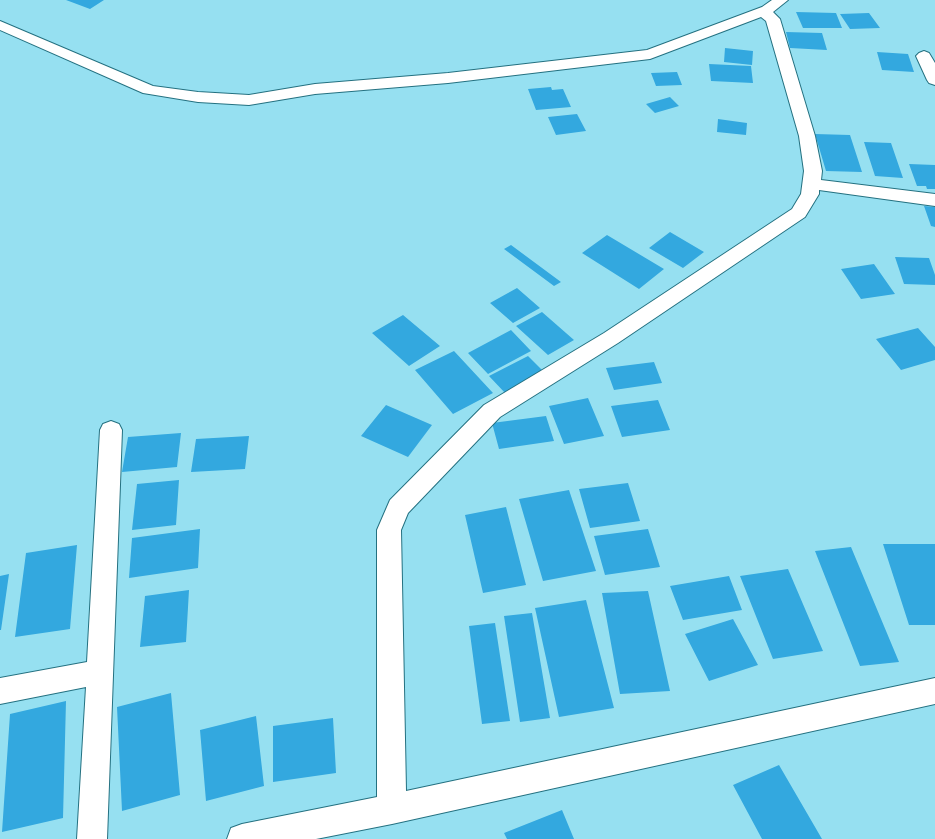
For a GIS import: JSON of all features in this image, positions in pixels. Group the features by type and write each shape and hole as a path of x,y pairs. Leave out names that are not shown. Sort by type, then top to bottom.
{"street":[{"path":"0,25 149,90 198,97 249,100 315,89 448,78 650,54 763,12 781,0"},
{"path":"392,809 389,530 398,507 492,410 611,338 799,213 810,194 812,184 813,171 807,136 773,19 763,12"},
{"path":"924,56 935,80"},
{"path":"812,184 935,200"},
{"path":"92,839 111,430"},
{"path":"0,691 100,672"},
{"path":"242,839 392,809 935,691"}],"building":[{"path":"66,0 104,0 90,9"},
{"path":"796,12 836,13 842,28 803,28"},
{"path":"869,13 880,28 850,29 840,14"},
{"path":"786,32 822,33 827,50 790,48"},
{"path":"725,48 753,51 752,65 724,62"},
{"path":"877,52 908,54 914,72 882,70"},
{"path":"709,64 751,66 753,83 711,81"},
{"path":"677,72 682,85 656,86 651,73"},
{"path":"551,87 552,90 563,89 571,107 536,110 528,89"},
{"path":"670,97 679,106 655,113 646,104"},
{"path":"577,114 586,131 556,135 548,117"},
{"path":"718,119 747,123 746,135 717,132"},
{"path":"815,134 850,135 862,172 826,171"},
{"path":"864,142 891,143 903,178 875,176"},
{"path":"909,164 935,165 935,189 927,189 926,186 917,186"},
{"path":"924,206 935,207 935,227 931,226"},
{"path":"670,232 704,252 683,268 649,248"},
{"path":"607,235 664,269 639,289 582,253"},
{"path":"511,245 561,282 554,286 504,249"},
{"path":"895,257 929,258 935,275 935,285 904,284"},
{"path":"874,264 895,294 861,299 841,269"},
{"path":"517,288 540,308 513,323 490,303"},
{"path":"542,312 574,340 548,355 516,326"},
{"path":"403,315 440,346 409,366 372,333"},
{"path":"918,328 935,347 935,360 901,370 876,339"},
{"path":"511,330 531,351 488,374 468,353"},
{"path":"454,351 493,393 453,414 415,370"},
{"path":"528,356 545,373 506,394 489,376"},
{"path":"654,362 662,383 614,390 606,368"},
{"path":"588,398 604,436 564,444 549,406"},
{"path":"658,400 670,430 622,437 611,406"},
{"path":"386,405 432,425 408,457 361,436"},
{"path":"546,416 554,441 499,449 492,423"},
{"path":"181,433 177,467 122,472 128,437"},
{"path":"249,436 245,469 191,472 196,439"},
{"path":"179,480 176,525 132,530 137,484"},
{"path":"628,483 640,521 590,528 579,489"},
{"path":"569,490 596,571 543,581 519,499"},
{"path":"506,507 526,585 483,593 465,515"},
{"path":"200,529 198,568 129,578 132,538"},
{"path":"648,529 660,567 605,575 594,536"},
{"path":"883,544 935,544 935,625 909,625"},
{"path":"77,545 70,629 15,637 26,553"},
{"path":"851,547 899,662 860,666 815,551"},
{"path":"788,569 823,651 773,659 740,576"},
{"path":"9,574 1,630 0,630 0,576"},
{"path":"729,576 742,610 683,620 670,586"},
{"path":"189,590 186,642 140,647 145,596"},
{"path":"648,591 670,691 620,694 602,593"},
{"path":"586,600 614,708 559,717 535,608"},
{"path":"532,613 550,718 520,722 504,616"},
{"path":"733,619 758,665 709,681 685,634"},
{"path":"495,623 510,721 482,724 469,626"},
{"path":"171,693 180,795 122,811 117,707"},
{"path":"66,701 63,818 2,832 10,714"},
{"path":"256,716 264,786 206,801 200,730"},
{"path":"333,718 336,773 273,782 273,726"},
{"path":"779,765 822,839 762,839 733,785"},
{"path":"562,810 574,839 507,839 504,833"}]}
